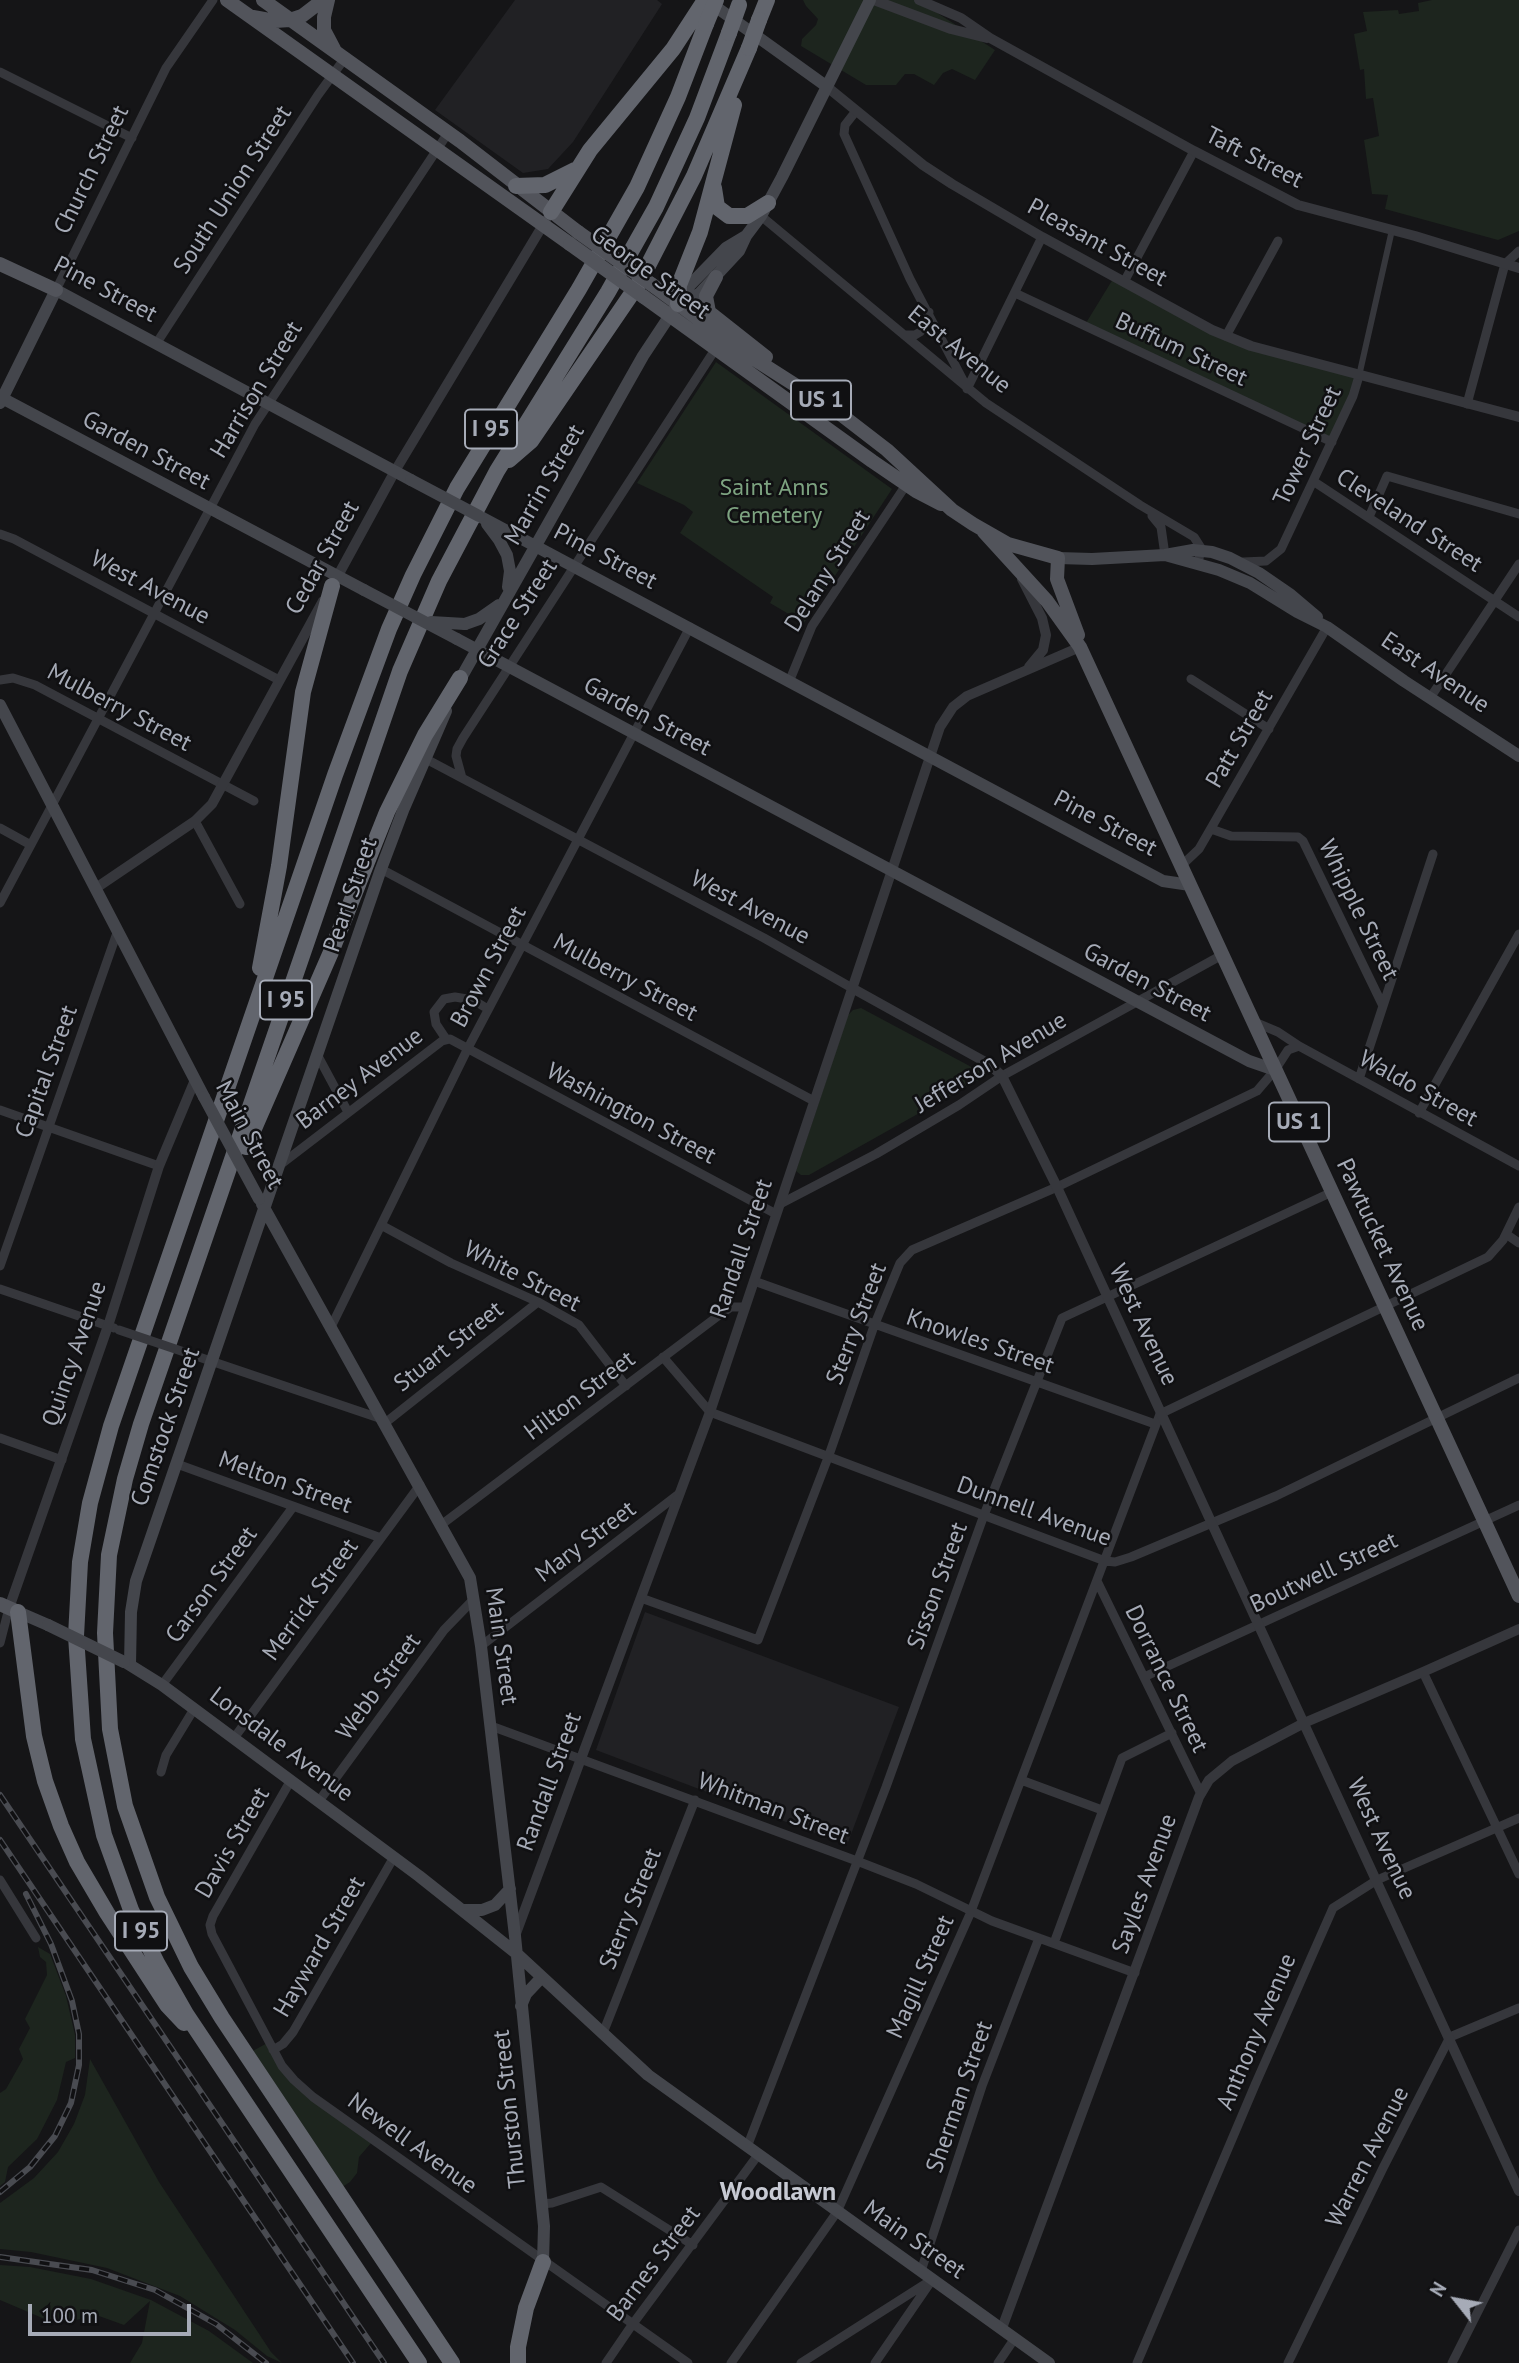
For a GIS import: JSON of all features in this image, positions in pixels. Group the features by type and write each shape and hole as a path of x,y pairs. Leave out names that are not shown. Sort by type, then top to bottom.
{"highway":[{"name":"I 95","path":"419,2363 181,2006 148,1946 110,1854 92,1787 83,1739 77,1680 76,1616 80,1562 86,1522 104,1445 361,701 404,593 476,454 618,223 663,133 704,9 716,0"},
{"name":"I 95","path":"453,2363 222,2018 169,1924 142,1861 121,1787 110,1729 105,1613 109,1555 130,1460 395,685 439,581 497,471 647,224 685,145 741,0"},
{"path":"497,471 531,441 639,283 694,176 767,0"},
{"path":"547,219 577,169 605,130 704,9"},
{"path":"674,310 681,279 696,243 715,181 749,48"},
{"path":"516,186 545,185 577,169"},
{"path":"715,181 715,202 720,211 729,216 747,216 764,209"},
{"path":"248,1027 277,883 303,692 335,581"},
{"path":"199,1255 331,952 387,812 425,735 460,678"},
{"path":"9,1608 37,1749 45,1781 66,1839 97,1898 160,1995 218,2062"},
{"path":"518,2363 521,2326 543,2262"}],"main road":[{"name":"George Street","path":"227,0 436,150 547,219 648,290 906,485 984,531 1018,548 1058,558 1081,560 1165,555 1183,551 1200,558"},
{"name":"George Street","path":"263,0 448,133 516,186 547,219"},
{"path":"248,16 275,21 290,20 302,16 326,0"},
{"path":"326,0 324,30 328,41 341,56"},
{"path":"674,310 699,294 734,257 764,209 872,0"},
{"name":"Pleasant Street","path":"704,9 826,86"},
{"path":"674,310 690,285 720,254 746,236"},
{"name":"Pine Street","path":"0,264 56,290 1163,881 1190,885"},
{"path":"716,277 706,296 709,312 816,397"},
{"name":"Church Street","path":"1,399 56,290"},
{"name":"Marrin Street","path":"460,678 639,363 674,310"},
{"name":"George Street","path":"720,343 816,397 894,456 952,510"},
{"name":"Garden Street","path":"1,399 209,509 335,581 364,590 1137,1002 1249,1061 1275,1070"},
{"path":"417,619 465,624 487,615 505,598 510,571 504,547 479,516"},
{"name":"Pawtucket Avenue","path":"984,531 1055,611 1080,647 1519,1596"},
{"name":"East Avenue","path":"1200,558 1222,555 1239,562 1291,595 1327,627"},
{"name":"Pawtucket Avenue","path":"1058,558 1057,579 1075,625 1080,647"},
{"name":"East Avenue","path":"1200,558 1327,627 1519,756"},
{"name":"Pearl Street","path":"261,1203 280,1165 381,869 460,678"},
{"name":"Main Street","path":"0,705 261,1203 466,1567 481,1646 516,1953 648,2075 1049,2363"},
{"name":"Comstock Street","path":"127,1663 136,1581 177,1464 261,1203"},
{"name":"Lonsdale Avenue","path":"9,1608 127,1663 162,1685 394,1857 516,1953"},
{"path":"463,1910 482,1910 495,1905 510,1889"},
{"name":"Thurston Street","path":"516,1953 544,2226 543,2262"},
{"path":"521,2006 526,1994 542,1977"}],"street":[{"name":"Church Street","path":"56,290 166,68 213,0"},
{"name":"Taft Street","path":"872,0 951,29 990,38"},
{"name":"Taft Street","path":"919,0 961,18 990,38 1194,151 1298,205 1519,268"},
{"name":"South Union Street","path":"156,344 327,72 341,56"},
{"path":"0,72 132,138"},
{"name":"Pleasant Street","path":"826,86 945,180 1042,237 1226,336 1251,346 1359,376 1519,417"},
{"path":"856,111 845,125 844,134 910,279 967,389"},
{"name":"Harrison Street","path":"0,903 29,844 267,403 448,133"},
{"path":"1124,282 1194,151"},
{"name":"East Avenue","path":"764,209 967,389 1024,430 1194,537 1200,544 1200,558"},
{"name":"Cedar Street","path":"96,888 195,821 212,804 395,471 547,219"},
{"name":"Tower Street","path":"1239,562 1266,561 1281,549 1332,442 1359,376 1392,230"},
{"path":"967,389 1042,237"},
{"path":"1226,336 1278,241"},
{"path":"1466,404 1505,264 1519,251"},
{"name":"Buffum Street","path":"1015,293 1332,442"},
{"path":"904,335 920,332 926,324 929,312"},
{"name":"Grace Street","path":"462,778 457,749 720,343"},
{"path":"1369,517 1387,476 1519,514"},
{"name":"Cleveland Street","path":"1313,481 1519,617"},
{"name":"Delany Street","path":"789,682 812,626 906,485"},
{"name":"East Avenue","path":"1140,505 1161,527 1165,555"},
{"name":"West Avenue","path":"0,534 279,680"},
{"path":"1232,574 1239,562"},
{"path":"1014,564 1042,618 1046,635 1043,650 1024,672"},
{"path":"1430,698 1519,564"},
{"name":"Brown Street","path":"330,1329 488,1009 690,627"},
{"name":"Patt Street","path":"1181,866 1199,849 1327,627"},
{"name":"Randall Street","path":"515,1936 710,1412 943,720 953,707 967,696 1080,647"},
{"name":"Mulberry Street","path":"0,680 5,678 26,681 254,801"},
{"path":"1191,679 1269,729"},
{"name":"West Avenue","path":"426,759 852,988 989,1064 1002,1076 1057,1186 1107,1296 1158,1419 1259,1624 1519,2191"},
{"path":"195,821 240,904"},
{"path":"0,828 29,844"},
{"name":"Whipple Street","path":"1211,829 1231,836 1298,837 1303,841 1383,1006"},
{"path":"1359,1079 1433,854"},
{"name":"Mulberry Street","path":"381,869 814,1101"},
{"name":"Capital Street","path":"0,1266 118,930"},
{"path":"1419,1113 1519,934"},
{"name":"Jefferson Avenue","path":"778,1209 959,1105 1002,1076 1222,955"},
{"path":"446,1039 436,1024 434,1012 444,999 455,997 473,1000 488,1009"},
{"name":"Waldo Street","path":"1252,1021 1279,1033 1419,1113 1519,1166"},
{"name":"Barney Avenue","path":"280,1165 446,1039 468,1048"},
{"path":"1275,1070 1288,1050 1299,1046"},
{"name":"Washington Street","path":"468,1048 778,1209"},
{"path":"318,1056 348,1112"},
{"name":"Sterry Street","path":"641,1598 758,1640 829,1455 874,1326 900,1263 912,1250 1057,1186 1257,1091 1275,1070"},
{"name":"Quincy Avenue","path":"0,1643 9,1608 62,1460 113,1328 159,1166 195,1080"},
{"path":"0,1110 159,1166"},
{"name":"Sisson Street","path":"753,2151 984,1515 1062,1318 1332,1192"},
{"path":"1105,1561 1158,1419 1488,1257 1506,1234 1519,1207"},
{"name":"White Street","path":"382,1225 451,1263 538,1302 579,1325 626,1385"},
{"path":"1506,1234 1519,1243"},
{"name":"Knowles Street","path":"754,1281 1036,1382 1158,1419"},
{"path":"0,1289 383,1421"},
{"name":"Stuart Street","path":"383,1421 538,1302"},
{"name":"Hilton Street","path":"441,1525 722,1313 731,1307 745,1307"},
{"name":"Dunnell Avenue","path":"663,1357 710,1412 1105,1561 1115,1562 1276,1496 1519,1378"},
{"path":"353,1409 369,1397"},
{"path":"0,1438 62,1460"},
{"name":"Melton Street","path":"177,1464 381,1538"},
{"name":"Merrick Street","path":"234,1738 420,1485"},
{"name":"Mary Street","path":"481,1646 680,1493"},
{"name":"Boutwell Street","path":"1144,1677 1519,1505"},
{"name":"Carson Street","path":"162,1685 293,1507"},
{"name":"Magill Street","path":"731,2363 837,2212 972,1910 1105,1561"},
{"name":"Dorrance Street","path":"1097,1581 1201,1794"},
{"name":"Webb Street","path":"319,1801 444,1630 474,1599"},
{"name":"Sayles Avenue","path":"1003,2328 1201,1794 1209,1780 1232,1761 1304,1723 1519,1629"},
{"path":"1423,1672 1519,1874"},
{"path":"161,1772 166,1755 194,1709"},
{"name":"Whitman Street","path":"491,1726 857,1861 916,1884 992,1922 1054,1944"},
{"path":"1135,1973 1054,1944 1122,1758 1172,1733"},
{"name":"Davis Street","path":"210,1925 291,1780"},
{"path":"1021,1780 1102,1810"},
{"name":"Sterry Street","path":"603,2033 695,1800"},
{"name":"Anthony Avenue","path":"1137,2363 1333,1908 1377,1880 1519,1818"},
{"name":"Hayward Street","path":"273,2050 283,2044 293,2032 394,1857"},
{"path":"0,1880 36,1938"},
{"name":"Newell Avenue","path":"210,1925 212,1934 273,2050 288,2073 313,2097 688,2363"},
{"name":"Sherman Street","path":"921,2271 982,2086 1039,1938"},
{"path":"1450,2037 1519,2008"},
{"name":"Warren Avenue","path":"1288,2363 1382,2168 1450,2037"},
{"name":"Barnes Street","path":"606,2363 693,2245 753,2151"},
{"path":"541,2204 601,2187 693,2245"},
{"path":"1452,2363 1519,2230"},
{"path":"801,2363 933,2279"},
{"path":"875,2363 933,2279"},
{"path":"998,2363 1015,2338"}],"shaded area":[{"path":"515,0 657,0 662,4 573,142 548,169 523,173 435,110"},
{"path":"645,1612 899,1707 847,1845 596,1750"}],"green space":[{"path":"803,0 917,0 995,50 975,80 952,69 943,73 934,85 914,74 905,74 896,85 866,85 801,46 802,39 816,25 818,19"},
{"path":"1432,0 1519,0 1519,231 1498,240 1385,209 1388,195 1372,194 1364,140 1379,136 1373,98 1366,99 1364,69 1360,70 1354,34 1367,31 1363,12 1398,10 1399,14 1419,11 1418,3"},
{"path":"1116,274 1226,335 1363,375 1333,441 1086,323"},
{"name":"Saint Anns Cemetery","path":"716,362 892,489 804,623 770,603 773,597 680,533 693,512 637,483"},
{"path":"861,1008 979,1071 980,1079 809,1175 801,1175 796,1171 848,1015"},
{"path":"38,1947 50,1954 66,1996 75,2035 75,2058 66,2062 57,2100 37,2139 8,2167 5,2182 0,2186 0,2093 6,2089 23,2059 19,2049 30,2028 25,2019 47,1975 46,1962 40,1957"},
{"path":"271,2041 291,2074 372,2142 359,2157 357,2173 339,2189 249,2053"},
{"path":"90,2059 159,2182 271,2352 282,2363 267,2356 235,2330 180,2296 107,2268 31,2252 0,2249 0,2203 34,2178 58,2152 74,2124 85,2095"},
{"path":"0,2265 30,2267 91,2279 151,2300 209,2331 253,2363 130,2363 142,2343 150,2301 124,2325 99,2316 64,2322 47,2320 0,2300"}],"railway":[{"path":"0,1795 384,2363"},
{"path":"0,1840 353,2363"},
{"path":"0,2192 30,2167 55,2136 71,2103 79,2065 79,2034 72,2001 51,1944 26,1894"},
{"path":"0,2257 92,2270 155,2290 216,2324 266,2363"}],"district":[{"name":"Woodlawn","path":"778,2193"}]}
